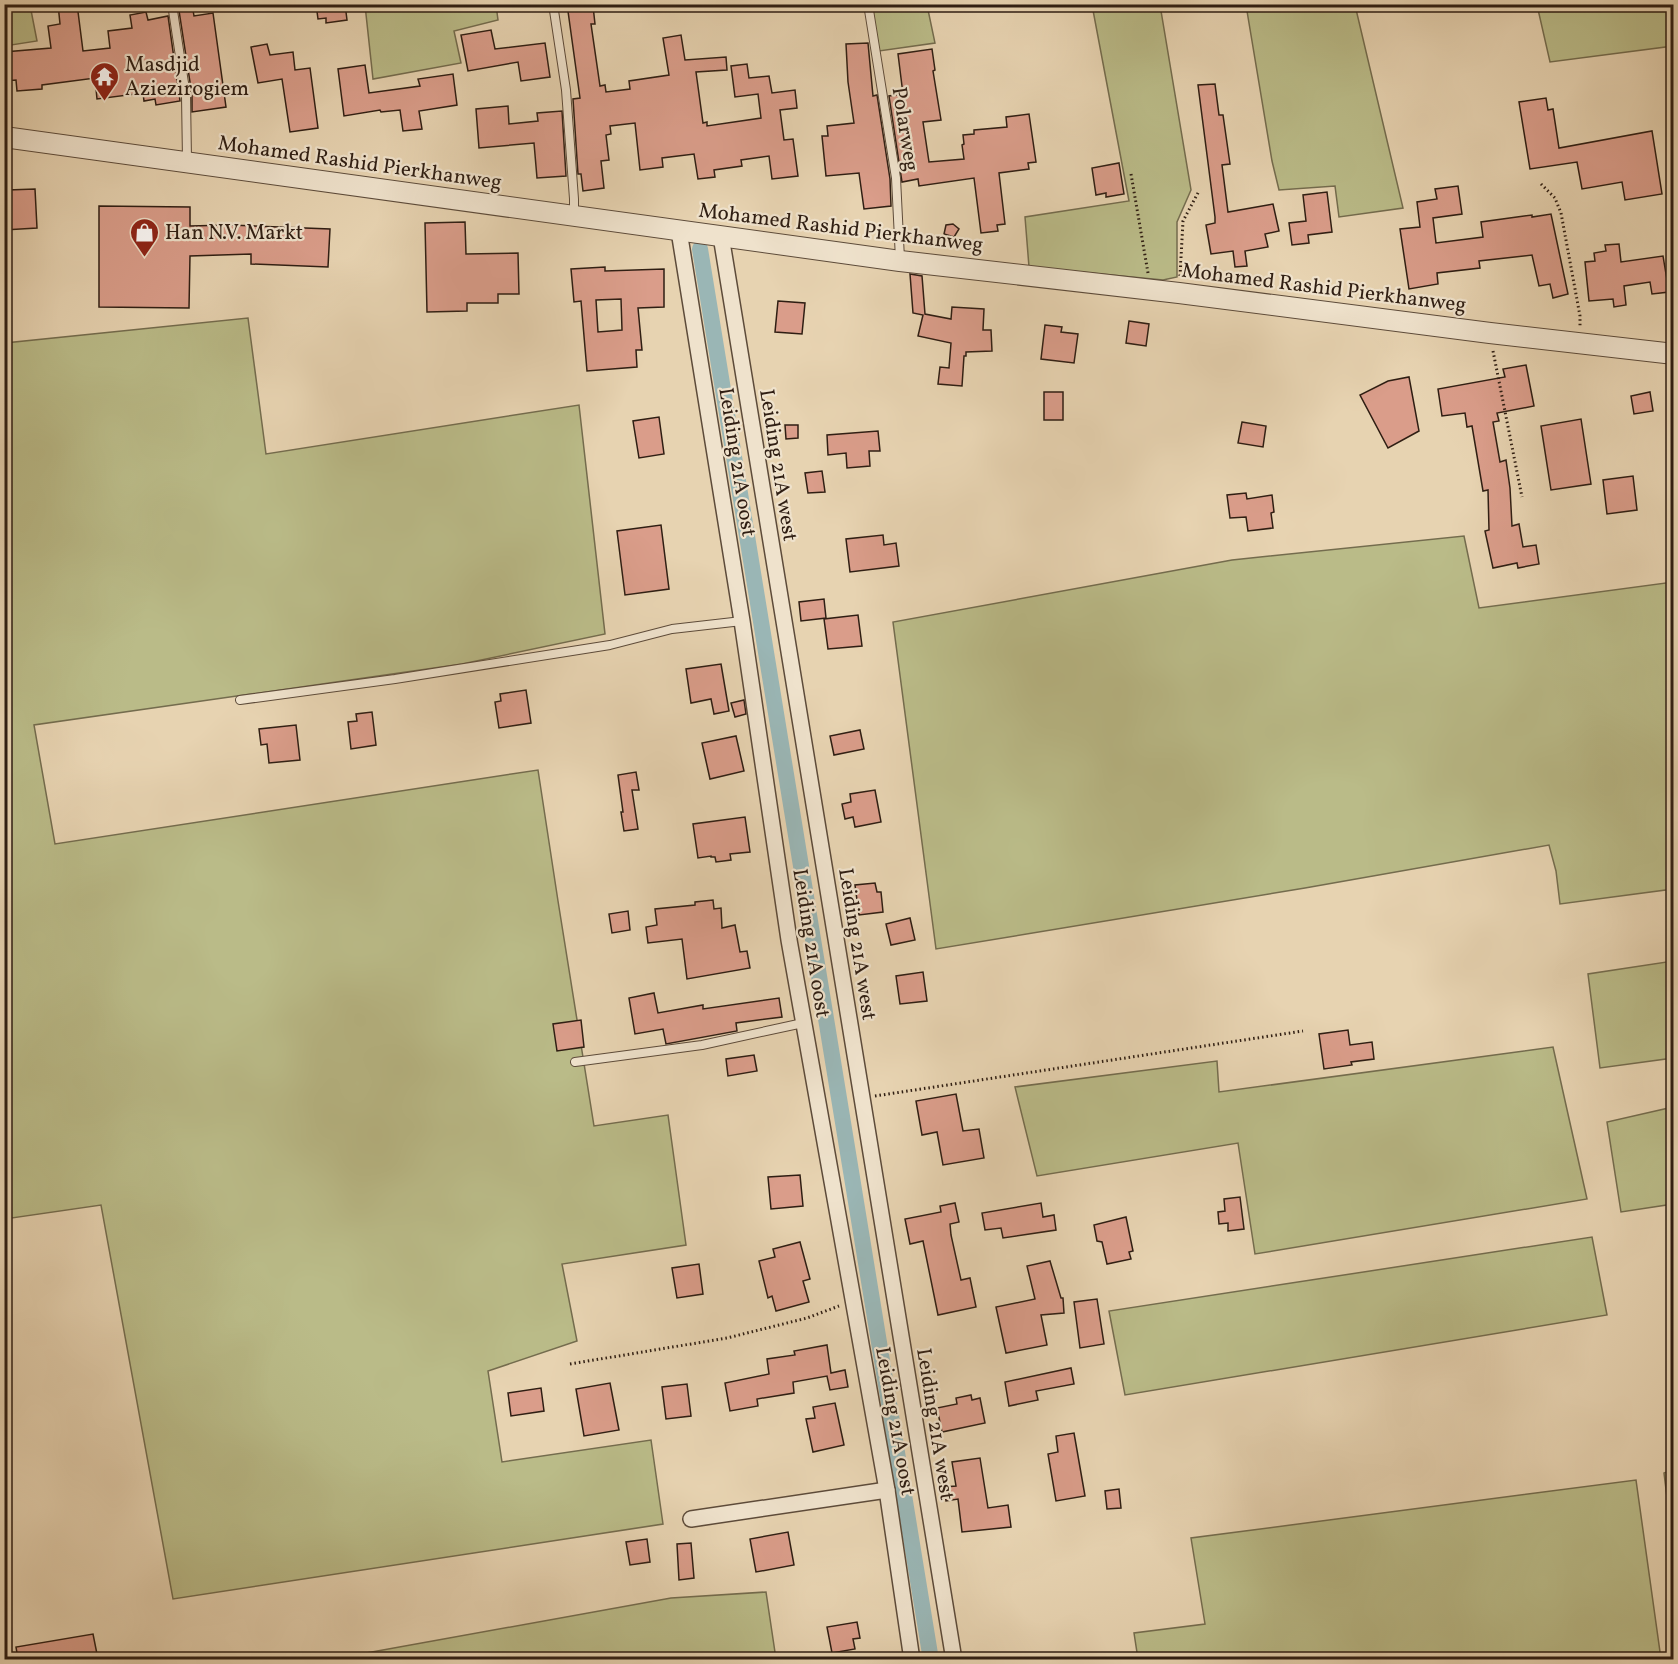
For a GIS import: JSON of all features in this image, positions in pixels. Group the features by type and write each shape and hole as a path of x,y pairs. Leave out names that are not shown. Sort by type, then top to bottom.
{"street":[{"name":"Mohamed Rashid Pierkhanweg","path":"4,137 900,261 1179,292 1490,333 1674,354"},
{"name":"Leiding 21A oost","path":"679,231 742,621 803,1023 887,1490 912,1659"},
{"name":"Leiding 21A west","path":"721,236 954,1659"},
{"path":"690,1519 887,1490"}],"lane":[{"path":"172,4 186,96 187,162"},
{"path":"553,4 566,90 574,216"},
{"name":"Polarweg","path":"867,4 896,178 900,261"},
{"path":"240,700 395,679 610,645 672,629 742,621"},
{"path":"575,1062 702,1045 803,1023"}],"path":[{"path":"1131,174 1151,290"},
{"path":"1541,184 1555,198 1562,213 1580,316 1580,343"},
{"path":"1179,292 1183,221 1199,191"},
{"path":"1490,333 1522,496"},
{"path":"862,1098 1303,1031"},
{"path":"570,1364 727,1338 807,1318 833,1310 854,1299"}],"green space":[{"path":"4,5 30,5 37,41 5,46"},
{"path":"365,5 496,5 498,20 454,31 461,63 373,79"},
{"path":"871,5 927,5 935,43 879,51"},
{"path":"1092,5 1160,5 1191,190 1177,222 1177,277 1163,280 1029,267 1025,217 1129,201"},
{"path":"1246,5 1355,5 1403,208 1339,217 1335,186 1279,190"},
{"path":"1537,5 1673,5 1673,46 1550,62"},
{"path":"248,318 266,454 579,405 605,634 462,664 34,725 55,844 538,770 594,1126 668,1115 686,1245 562,1264 577,1341 488,1371 502,1462 651,1440 663,1524 173,1599 101,1205 5,1219 5,343"},
{"path":"1464,536 1479,608 1673,582 1673,889 1560,904 1556,871 1549,845 936,949 893,622 1232,560"},
{"path":"1673,961 1673,1058 1600,1068 1588,974"},
{"path":"1553,1047 1587,1199 1255,1254 1238,1143 1037,1176 1015,1087 1217,1061 1219,1092"},
{"path":"1673,1107 1673,1204 1621,1212 1607,1122"},
{"path":"1592,1237 1607,1315 1125,1395 1109,1311"},
{"path":"1673,1470 1674,1538 1672,1538 1664,1473"},
{"path":"1636,1480 1661,1659 1138,1659 1134,1633 1205,1624 1191,1538"},
{"path":"766,1592 776,1659 333,1659 671,1598"}],"building":[{"path":"58,4 77,4 83,51 110,48 108,31 132,28 130,15 146,12 148,20 168,16 180,101 156,105 155,99 144,101 143,93 97,99 95,78 42,85 42,89 17,91 16,80 4,81 4,52 51,48 48,26 60,24"},
{"path":"178,4 192,4 194,16 213,13 226,107 192,112 192,95"},
{"path":"316,4 345,4 347,20 326,23 326,18 318,19"},
{"path":"567,4 593,6 595,24 591,24 600,86 605,85 606,92 630,89 629,81 669,75 663,38 681,35 685,60 726,57 727,70 696,72 703,123 707,122 707,126 761,118 758,94 735,97 731,66 747,64 749,78 769,76 772,93 795,90 797,108 780,110 784,140 793,139 798,176 772,179 769,156 741,160 742,166 714,170 715,177 698,179 694,154 662,158 663,167 640,170 635,123 610,126 611,134 606,135 609,160 601,161 604,188 583,191 581,174 578,174 573,99 580,98"},
{"path":"491,30 495,49 545,43 550,77 521,81 518,62 468,71 461,35"},
{"path":"868,43 873,96 877,95 890,179 891,206 864,209 859,173 826,176 822,136 828,136 827,126 854,123 848,82 846,44"},
{"path":"267,44 270,55 293,52 295,70 310,68 318,128 290,132 282,79 258,83 251,47"},
{"path":"932,49 941,120 923,122 929,162 964,159 963,135 974,134 974,130 1007,127 1006,117 1029,114 1036,162 1028,163 1029,169 999,173 1005,224 997,225 998,231 981,233 974,178 919,186 918,179 902,182 889,96 903,94 898,54"},
{"path":"365,65 369,93 420,86 418,79 453,74 457,105 419,111 422,129 403,131 400,110 381,112 380,110 344,116 338,69"},
{"path":"1215,84 1219,115 1223,115 1230,164 1222,165 1228,212 1273,204 1279,231 1265,234 1268,247 1245,251 1247,266 1235,267 1233,251 1211,254 1206,225 1215,223 1215,217 1198,85"},
{"path":"1546,98 1548,110 1553,109 1559,148 1652,131 1662,194 1625,200 1622,182 1582,189 1577,162 1530,169 1519,102"},
{"path":"508,106 509,124 538,121 537,113 562,111 566,176 537,178 534,143 479,148 476,109"},
{"path":"1119,163 1124,194 1106,197 1106,193 1096,195 1092,168"},
{"path":"1458,186 1462,214 1433,218 1436,243 1483,237 1481,222 1551,214 1568,294 1553,298 1550,284 1539,286 1532,255 1479,261 1480,268 1437,273 1438,284 1409,289 1400,229 1420,227 1417,202 1437,199 1435,189"},
{"path":"35,189 37,228 4,230 4,211 9,211 8,190"},
{"path":"1327,192 1332,232 1308,235 1309,243 1292,245 1289,223 1306,221 1303,195"},
{"name":"Han N.V. Markt","path":"99,206 190,207 190,226 229,225 330,229 328,267 251,264 251,254 190,256 189,308 99,307"},
{"path":"465,222 466,254 518,253 519,294 498,294 498,303 467,303 467,311 427,312 425,223"},
{"path":"953,224 959,229 954,237 944,234 946,225"},
{"path":"1619,244 1621,262 1663,256 1669,292 1652,294 1650,282 1624,286 1626,305 1614,307 1613,299 1589,301 1585,262 1595,261 1594,253 1606,251 1605,245"},
{"path":"605,267 605,271 664,269 664,307 638,308 642,350 636,350 637,367 587,371 581,301 574,302 571,269","holes":["621,299 622,330 598,332 596,300"]},
{"path":"910,274 922,276 925,314 951,319 952,307 984,309 983,330 991,330 992,351 966,352 962,386 938,384 940,367 949,368 951,343 918,336 923,315 913,313"},
{"path":"778,301 805,303 802,334 775,332"},
{"path":"1129,321 1149,324 1146,346 1126,343"},
{"path":"1045,325 1062,327 1061,332 1078,334 1074,363 1041,359"},
{"path":"1526,365 1534,406 1497,413 1499,421 1493,422 1500,462 1506,460 1512,526 1519,524 1523,547 1536,545 1539,564 1518,568 1517,563 1493,568 1485,531 1489,530 1488,490 1483,491 1472,426 1467,427 1465,413 1442,416 1438,389 1505,377 1503,369"},
{"path":"1409,377 1419,431 1388,448 1360,395 1388,381"},
{"path":"1044,392 1063,392 1063,420 1044,420"},
{"path":"1650,392 1653,411 1634,414 1631,396"},
{"path":"659,417 664,454 639,458 633,421"},
{"path":"1581,419 1591,484 1551,490 1541,426"},
{"path":"1242,422 1266,426 1263,447 1238,443"},
{"path":"785,425 798,425 798,438 786,439"},
{"path":"878,431 880,451 869,451 870,466 847,468 846,453 828,455 827,435"},
{"path":"822,471 825,492 808,493 805,473"},
{"path":"1633,476 1637,510 1607,514 1603,480"},
{"path":"1246,493 1247,499 1272,495 1273,528 1248,531 1246,517 1230,518 1227,495"},
{"path":"661,525 669,589 625,595 617,531"},
{"path":"883,535 884,545 896,543 899,566 850,572 846,539"},
{"path":"824,599 826,618 801,621 799,602"},
{"path":"858,615 862,646 828,649 824,619"},
{"path":"721,664 729,711 714,714 711,699 691,703 686,669"},
{"path":"526,690 531,723 499,728 495,702 501,701 500,694"},
{"path":"744,700 746,714 735,717 731,703"},
{"path":"372,712 376,745 351,749 348,722 357,721 356,714"},
{"path":"296,725 300,760 269,763 267,744 261,745 259,729"},
{"path":"860,730 864,749 834,755 830,736"},
{"path":"736,736 744,771 710,779 702,743"},
{"path":"636,772 639,790 632,790 638,829 624,831 618,775"},
{"path":"875,790 881,822 855,827 853,817 845,819 842,804 851,802 850,794"},
{"path":"745,817 750,852 730,854 731,860 716,862 715,857 711,856 698,858 693,824"},
{"path":"875,883 877,892 881,892 883,912 859,915 855,885"},
{"path":"713,900 714,909 721,908 722,928 735,925 740,952 747,951 750,968 687,979 682,939 648,943 646,927 657,925 655,909 695,905 695,902"},
{"path":"628,911 630,930 612,933 609,914"},
{"path":"910,918 915,940 891,945 886,924"},
{"path":"923,972 927,1001 900,1004 896,976"},
{"path":"654,993 658,1013 703,1005 703,1009 779,998 782,1017 736,1023 737,1031 666,1044 663,1029 635,1034 629,998"},
{"path":"581,1020 584,1047 557,1051 553,1024"},
{"path":"1348,1030 1350,1045 1372,1042 1374,1059 1324,1069 1319,1034"},
{"path":"754,1055 757,1071 728,1076 726,1059"},
{"path":"956,1094 963,1131 979,1129 984,1158 943,1165 937,1132 922,1135 916,1101"},
{"path":"800,1175 803,1206 771,1209 768,1177"},
{"path":"1240,1197 1244,1229 1228,1231 1228,1223 1219,1224 1218,1212 1225,1211 1224,1199"},
{"path":"955,1203 959,1222 950,1224 951,1235 961,1280 970,1278 976,1307 938,1315 923,1241 910,1244 905,1219 941,1212 940,1206"},
{"path":"1041,1203 1043,1217 1054,1215 1056,1230 1003,1238 1001,1228 985,1230 982,1213"},
{"path":"1126,1217 1133,1251 1129,1252 1131,1259 1107,1264 1102,1242 1097,1241 1094,1225"},
{"path":"800,1242 810,1279 803,1281 809,1302 776,1311 772,1296 768,1298 759,1261 775,1257 773,1249"},
{"path":"1050,1261 1061,1298 1063,1298 1064,1313 1041,1315 1047,1345 1006,1353 996,1307 1035,1299 1027,1266"},
{"path":"699,1264 703,1294 677,1298 672,1268"},
{"path":"1097,1299 1104,1344 1080,1348 1074,1302"},
{"path":"827,1345 831,1373 845,1370 848,1387 830,1390 827,1376 793,1382 794,1393 757,1399 758,1406 730,1411 725,1383 769,1374 767,1359 795,1355 794,1351"},
{"path":"1071,1368 1074,1384 1036,1391 1038,1400 1009,1406 1005,1382"},
{"path":"610,1383 619,1430 584,1436 576,1389"},
{"path":"687,1384 691,1416 666,1419 662,1387"},
{"path":"541,1388 544,1411 511,1416 508,1393"},
{"path":"971,1395 972,1400 980,1398 985,1423 942,1432 937,1408 957,1404 956,1398"},
{"path":"835,1403 844,1445 813,1452 806,1419 815,1418 813,1407"},
{"path":"1074,1433 1085,1496 1056,1501 1048,1454 1058,1452 1056,1436"},
{"path":"980,1458 988,1508 1008,1505 1011,1527 962,1532 958,1499 946,1501 944,1487 956,1486 952,1462"},
{"path":"1119,1489 1121,1508 1107,1509 1105,1491"},
{"path":"788,1532 794,1565 756,1572 750,1539"},
{"path":"647,1539 650,1562 630,1565 626,1542"},
{"path":"691,1543 694,1578 679,1580 677,1544"},
{"path":"857,1622 860,1638 853,1639 855,1649 832,1653 827,1627"},
{"path":"93,1634 98,1659 18,1659 16,1647"}],"waterway":[{"path":"700,249 931,1660"}],"place":[{"name":"Masdjid Aziezirogiem","path":"104,102"},
{"name":"Han N.V. Markt","path":"144,258"}]}
